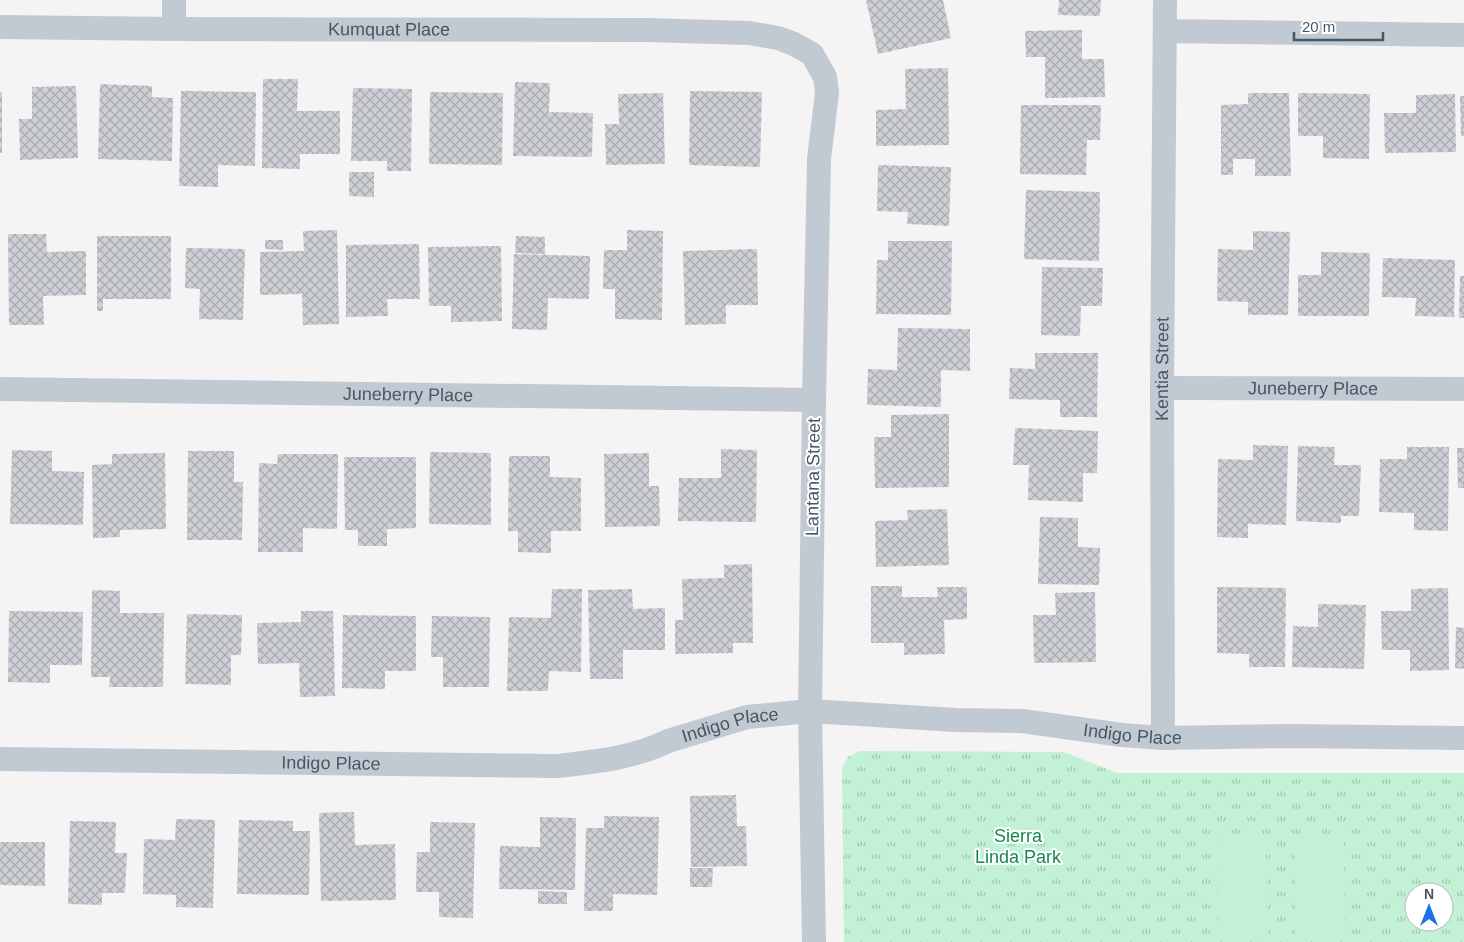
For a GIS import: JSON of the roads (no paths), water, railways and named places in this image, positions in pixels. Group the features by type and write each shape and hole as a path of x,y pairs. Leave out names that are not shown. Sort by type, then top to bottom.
{"street":[{"path":"174,0 174,29"},
{"name":"Kentia Street","path":"1163,738 1162,388 1165,0"},
{"name":"Kumquat Place","path":"0,27 646,30 749,33 778,38"},
{"path":"1164,31 1464,35"},
{"name":"Lantana Street","path":"778,38 812,54 826,77 827,93 819,160 814,400 810,711 814,942"},
{"name":"Juneberry Place","path":"1162,388 1464,389"},
{"name":"Juneberry Place","path":"0,389 814,400"},
{"name":"Indigo Place","path":"0,759 557,766 604,760 658,746 668,741 747,716 810,711 955,720 1022,721 1122,735 1163,738 1287,736 1464,738"}],"park label":[{"name":"Sierra Linda Park","path":"1018,846"}]}
